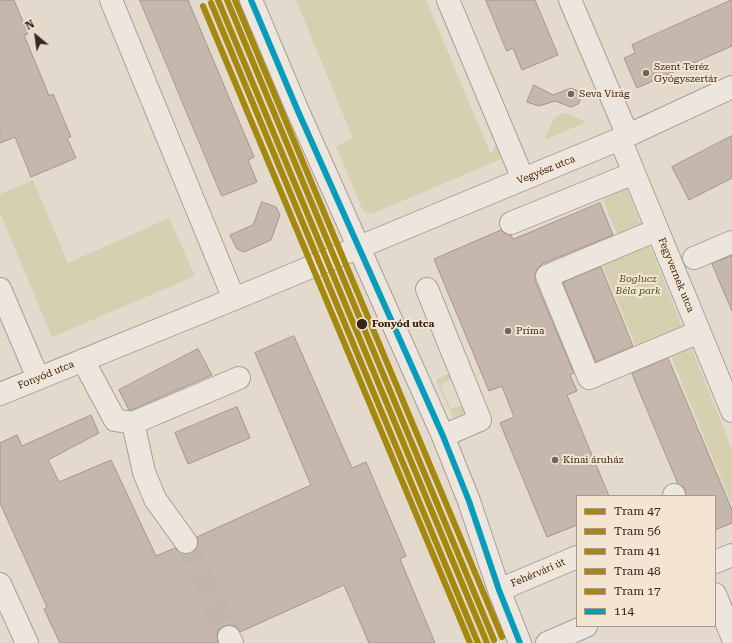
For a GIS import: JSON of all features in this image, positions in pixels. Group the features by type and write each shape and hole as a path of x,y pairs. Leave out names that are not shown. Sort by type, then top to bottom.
{"street":[{"path":"111,0 234,299"},
{"name":"Fehérvári út","path":"251,0 296,109 444,436 469,501 499,590 520,643"},
{"path":"448,0 523,179"},
{"name":"Fegyvernek utca","path":"570,0 624,138 634,174 732,411"},
{"name":"Vegyész utca","path":"358,247 624,138 732,87"},
{"path":"511,223 634,174"},
{"path":"657,230 546,276 588,378 699,332"},
{"path":"694,258 732,242"},
{"name":"Fonyód utca","path":"0,394 358,247"},
{"path":"0,289 38,378"},
{"path":"427,289 480,420 444,436"},
{"path":"84,360 115,420 133,423 239,378"},
{"path":"133,423 144,472 155,499 186,542"},
{"path":"716,562 732,555"},
{"name":"Fehérvári út","path":"499,590 576,557"},
{"path":"0,584 27,643"},
{"path":"716,596 732,636"},
{"path":"547,643 584,627"}],"green space":[{"path":"296,0 426,0 491,155 499,138 506,157 371,214 363,211 336,146 353,138"},
{"path":"565,113 586,122 545,139 554,118"},
{"name":"Boglucz Béla park","path":"618,167 732,449 732,505 670,354 638,351 601,261 624,251 594,178"},
{"path":"33,180 68,263 169,218 195,276 52,337 0,213 0,194"},
{"path":"449,373 452,376 451,379 440,384 451,409 465,404 465,412 460,416 453,417 436,380"}],"building":[{"path":"0,0 14,0 28,34 24,35 49,96 53,94 71,137 67,138 76,158 31,177 15,137 0,143"},
{"path":"140,0 188,0 254,157 248,160 257,182 222,196"},
{"path":"486,0 535,0 558,55 522,70 513,48 507,51"},
{"path":"732,0 732,46 637,88 624,58 635,53 632,45"},
{"path":"534,85 553,95 571,88 578,91 581,98 578,104 571,107 555,101 539,106 527,102"},
{"path":"732,136 732,178 689,200 672,167"},
{"path":"262,202 276,207 280,215 271,240 244,252 237,249 230,235 253,225"},
{"path":"600,203 613,235 542,264 537,269 535,275 535,281 574,373 570,375 577,391 567,395 609,495 576,495 576,525 547,537 500,423 514,417 502,386 489,391 434,259 501,230 504,233 511,235 513,239"},
{"path":"732,256 732,311 712,264"},
{"path":"601,267 633,346 596,362 563,283"},
{"path":"294,336 352,468 366,462 406,556 400,559 435,643 369,643 344,585 240,632 236,626 224,626 218,630 218,642 214,643 60,643 44,609 47,607 0,503 0,443 17,435 22,446 91,415 99,433 48,460 59,482 111,460 156,556 175,548 181,553 188,554 193,552 197,547 197,537 311,485 255,353"},
{"path":"198,349 212,375 129,410 119,390"},
{"path":"668,358 732,510 732,523 716,530 716,495 686,495 685,488 678,484 632,374"},
{"path":"237,407 250,438 188,464 175,433"}],"tunnel":[{"path":"186,542 229,637"}],"tram line":[{"name":"47","path":"218,0 487,643"},
{"name":"41","path":"227,0 494,640"},
{"name":"17","path":"235,0 502,637"},
{"name":"56","path":"211,3 478,643"},
{"name":"48","path":"203,6 470,643"}],"transit line":[{"name":"114","path":"251,0 297,109 443,436 469,501 499,590 520,643"}],"place":[{"name":"Szent Teréz Gyógyszertár","path":"646,73"},
{"name":"Seva Virág","path":"571,94"},
{"name":"Fonyód utca","path":"362,324"},
{"name":"Príma","path":"508,331"},
{"name":"Kínai áruház","path":"555,460"}]}
